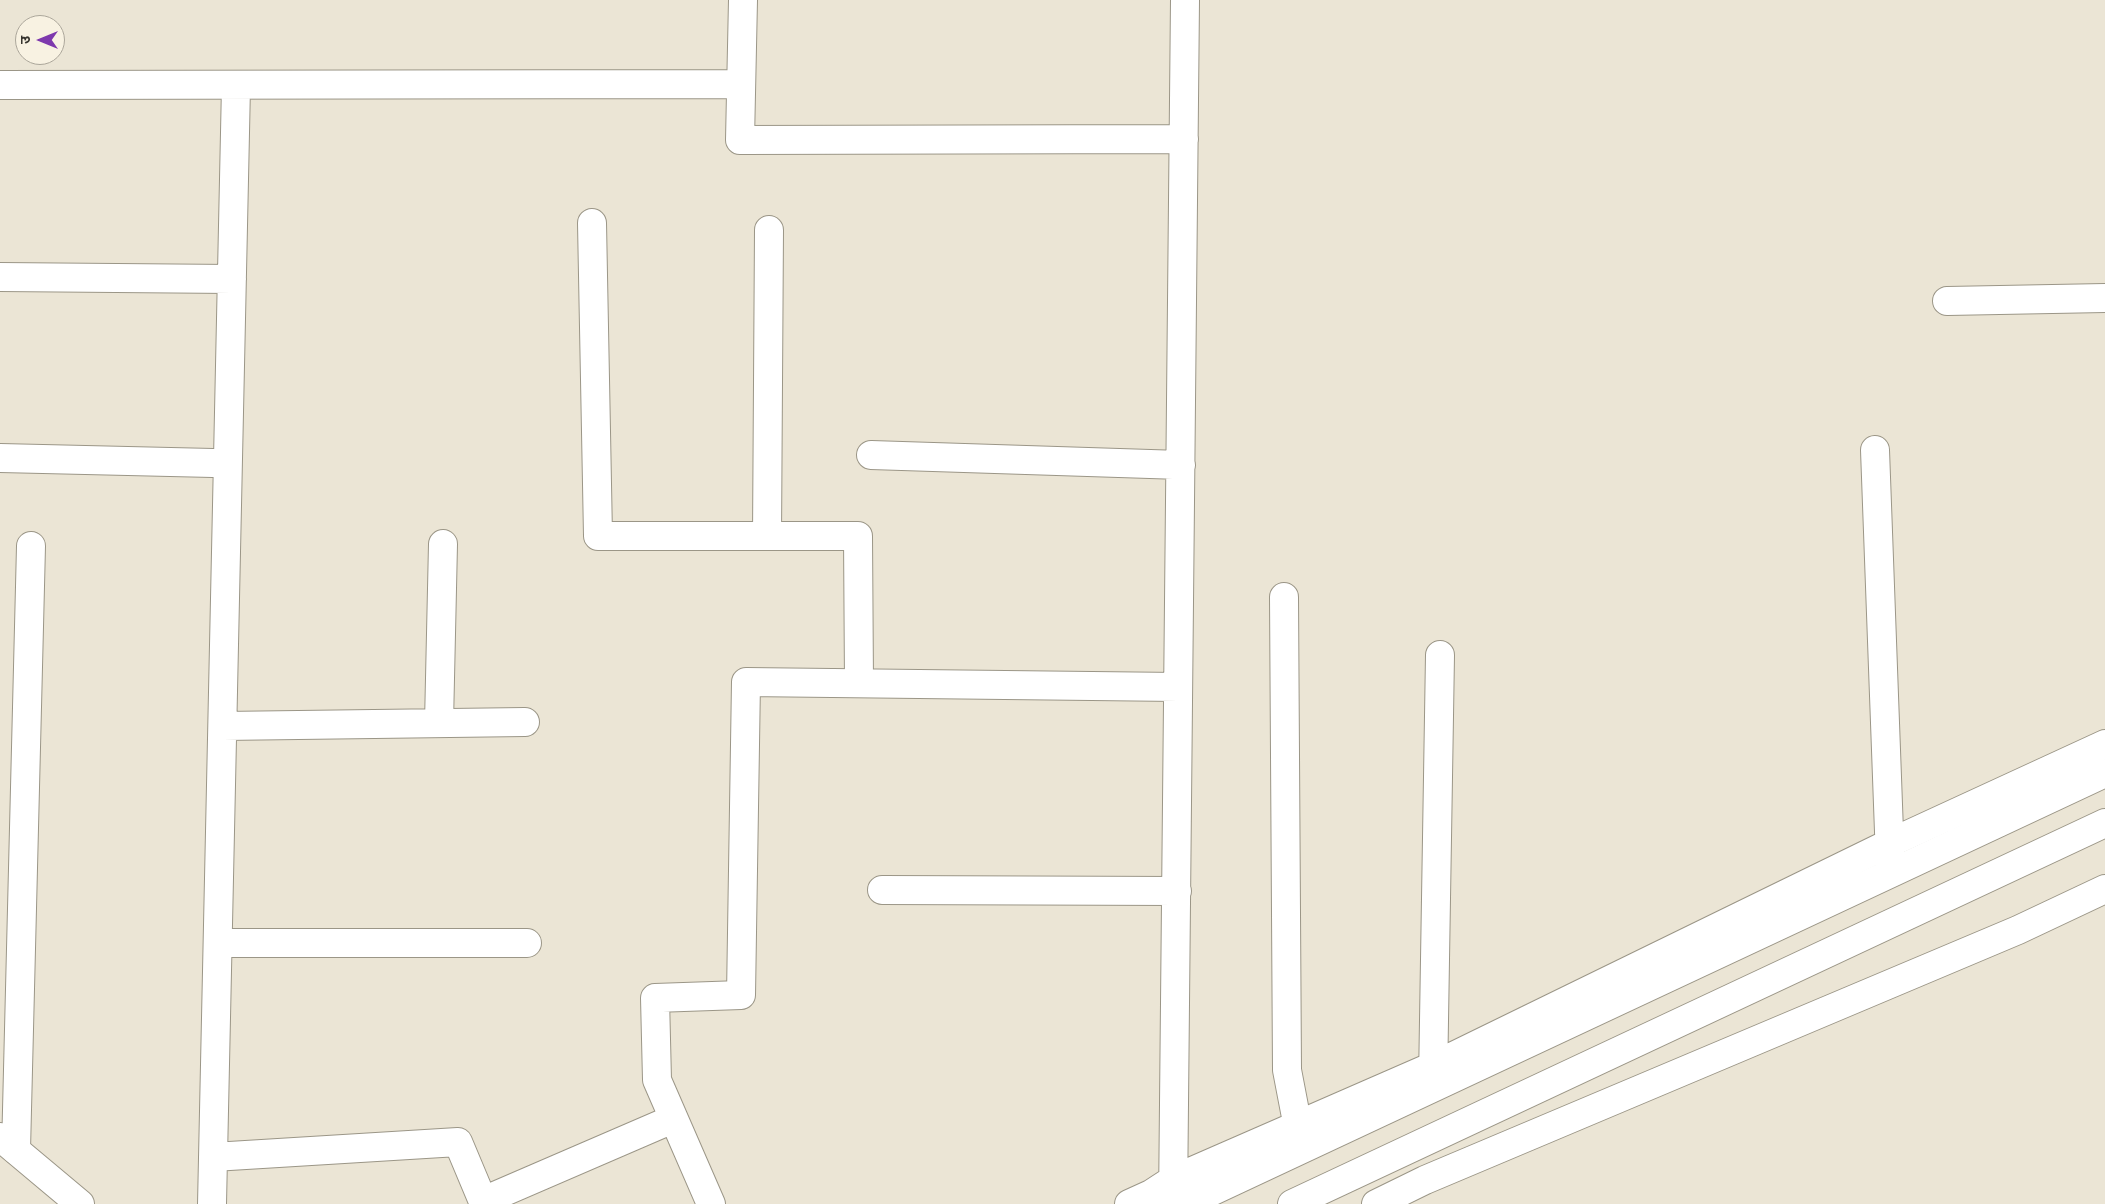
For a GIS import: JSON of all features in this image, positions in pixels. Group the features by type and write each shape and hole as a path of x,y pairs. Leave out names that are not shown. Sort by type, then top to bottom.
{"main road":[{"path":"744,0 740,140 1184,140"},
{"path":"1174,1192 1185,0"},
{"path":"0,85 741,84"},
{"path":"212,1204 236,86"},
{"path":"592,223 598,536 858,536 859,682"},
{"path":"767,536 770,230"},
{"path":"0,277 232,279"},
{"path":"1947,301 2105,298"},
{"path":"1875,450 1891,873"},
{"path":"871,455 1181,465"},
{"path":"0,458 213,463"},
{"path":"439,723 443,544"},
{"path":"31,546 8,1143 80,1204"},
{"path":"1284,597 1287,1070 1300,1137"},
{"path":"1433,1077 1440,655"},
{"path":"711,1204 657,1080 656,998 741,995 746,682 1178,686"},
{"path":"223,726 526,722"},
{"path":"1433,1077 1890,843 2105,744"},
{"path":"1129,1204 1151,1194 1174,1192 1300,1137 1891,873 2105,773"},
{"path":"1292,1204 2105,823"},
{"path":"1376,1204 1425,1180 2018,930 2105,889"},
{"path":"882,890 1177,891"},
{"path":"218,943 527,943"},
{"path":"213,1157 458,1142 483,1203 673,1118"},
{"path":"1185,1204 1300,1137"}]}
